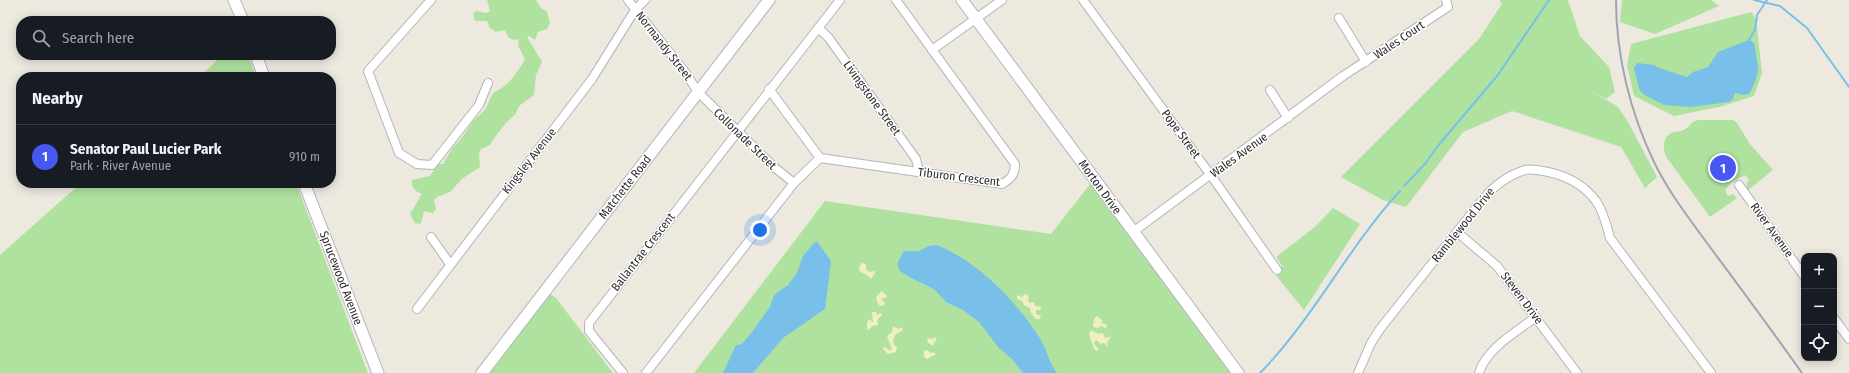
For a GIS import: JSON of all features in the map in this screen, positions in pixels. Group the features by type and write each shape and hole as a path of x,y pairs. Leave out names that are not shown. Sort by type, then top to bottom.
{"street":[{"path":"234,0 241,16"},
{"path":"431,0 368,71 399,153 417,164 432,165 479,105 488,83"},
{"name":"Normandy Street","path":"628,0 685,72 698,92"},
{"name":"Kingsley Avenue","path":"416,309 592,79 635,10 645,0"},
{"name":"Matchette Road","path":"482,373 768,0"},
{"path":"736,131 840,0"},
{"name":"Tiburon Crescent","path":"820,158 1002,184 1010,180 1015,172 1015,164 896,0"},
{"name":"Morton Drive","path":"962,0 1238,373"},
{"path":"932,50 1002,0"},
{"name":"Pope Street","path":"1082,0 1211,175 1277,270"},
{"name":"Wales Court","path":"1344,76 1448,7 1446,0"},
{"path":"1339,18 1366,62"},
{"name":"Livingstone Street","path":"818,28 828,37 916,159 919,172"},
{"path":"258,60 262,72"},
{"name":"Wales Avenue","path":"1133,232 1344,76"},
{"path":"646,373 794,182 820,158 769,90"},
{"path":"1270,90 1288,118"},
{"name":"Collonade Street","path":"698,92 774,167 794,182"},
{"name":"Ballantrae Crescent","path":"623,373 590,331 589,323 736,131"},
{"name":"Ramblewood Drive","path":"1358,373 1371,343 1380,329 1496,184 1526,169 1550,172 1572,180 1586,190 1596,201 1606,221 1610,238 1711,373"},
{"name":"River Avenue","path":"1739,185 1801,272"},
{"name":"Sprucewood Avenue","path":"306,188 378,373"},
{"name":"Steven Drive","path":"1457,232 1497,266 1577,373"},
{"path":"430,237 450,264"},
{"path":"1479,373 1481,366 1489,353 1536,317"},
{"path":"1837,322 1849,339"}],"green space":[{"path":"487,0 536,0 541,8 547,12 550,23 547,29 538,32 535,40 529,36 527,37 542,62 536,75 534,95 519,106 515,115 502,128 490,145 481,149 479,153 480,167 463,178 450,192 437,197 434,200 436,209 433,213 424,211 420,224 415,223 410,214 422,194 414,189 412,180 430,176 438,164 443,164 453,147 460,140 474,120 485,110 493,93 508,83 516,74 525,59 518,46 519,39 514,40 509,38 505,30 496,32 490,28 487,21 475,21 473,14 476,11 486,13 490,11"},
{"path":"1500,0 1568,0 1580,36 1609,67 1615,92 1606,99 1588,90 1617,106 1627,120 1657,177 1645,188 1621,147 1512,111 1463,132 1406,207 1383,200 1341,177 1479,39 1502,4"},
{"path":"1622,0 1711,0 1719,6 1655,34 1620,22"},
{"path":"1751,12 1756,19 1762,73 1754,96 1719,107 1674,116 1634,96 1627,65 1631,44"},
{"path":"218,60 250,60 254,72 204,72"},
{"path":"1699,120 1733,120 1737,123 1750,144 1773,170 1747,191 1747,183 1749,180 1745,175 1731,183 1725,190 1728,196 1733,194 1737,198 1710,217 1667,158 1664,151 1664,143 1667,136 1674,132 1686,129 1694,122"},
{"path":"1091,183 1230,373 694,373 825,201 1051,234"},
{"path":"75,188 298,188 368,373 0,373 0,255"},
{"path":"1333,208 1360,224 1304,310 1275,274 1282,266 1276,257 1315,227"},
{"path":"550,294 556,298 613,373 490,373"}],"sand":[{"path":"862,263 866,264 866,269 869,272 875,271 871,279 867,275 860,272 859,267"},
{"path":"882,291 887,296 886,298 882,298 885,303 884,305 880,306 876,297"},
{"path":"1025,294 1029,296 1029,303 1034,302 1035,306 1042,307 1040,310 1036,310 1036,314 1041,316 1040,319 1036,319 1031,313 1030,308 1024,305 1022,301 1017,299 1017,295 1022,297"},
{"path":"872,312 876,312 877,315 881,313 882,315 877,320 878,325 872,326 869,330 867,329 867,322 870,319 873,323"},
{"path":"1097,316 1102,320 1102,323 1107,325 1106,329 1101,326 1098,328 1093,327 1094,319"},
{"path":"893,326 898,329 902,327 903,330 896,334 893,339 894,345 897,347 896,352 888,354 882,348 885,347 892,350 887,336 892,332"},
{"path":"1091,330 1099,334 1103,333 1105,338 1111,336 1107,343 1108,347 1104,343 1101,344 1096,340 1094,344 1099,349 1097,351 1094,349 1089,334"},
{"path":"935,337 937,340 934,342 933,346 927,342 928,338 932,339"},
{"path":"927,350 936,354 927,359 924,357 924,351"}],"water":[{"path":"1749,40 1754,43 1758,69 1756,80 1749,94 1743,95 1735,93 1733,99 1729,102 1691,107 1664,105 1643,94 1639,89 1634,68 1637,63 1654,65 1687,77 1693,72 1708,67 1718,52"},
{"path":"817,241 831,261 825,309 783,338 753,373 723,373 736,345 742,344 752,332 770,307 774,295 788,285 797,273 803,256"},
{"path":"937,245 968,262 1009,298 1041,340 1057,373 1023,373 1013,360 998,347 979,322 963,310 946,302 934,289 900,271 897,264 904,251 919,251 929,246"}],"waterway":[{"path":"1404,186 1425,164 1437,147 1497,76 1549,0"},
{"path":"1754,0 1780,6 1807,28 1849,87"},
{"path":"1749,40 1755,30 1757,15 1767,0"},
{"path":"1260,373 1297,329 1364,235 1400,191"}],"railway":[{"path":"1616,0 1619,41 1626,83 1631,103 1645,143 1654,162 1672,194 1686,214 1802,373"}],"place":[{"name":"Senator Paul Lucier Park","path":"1723,168"}]}
